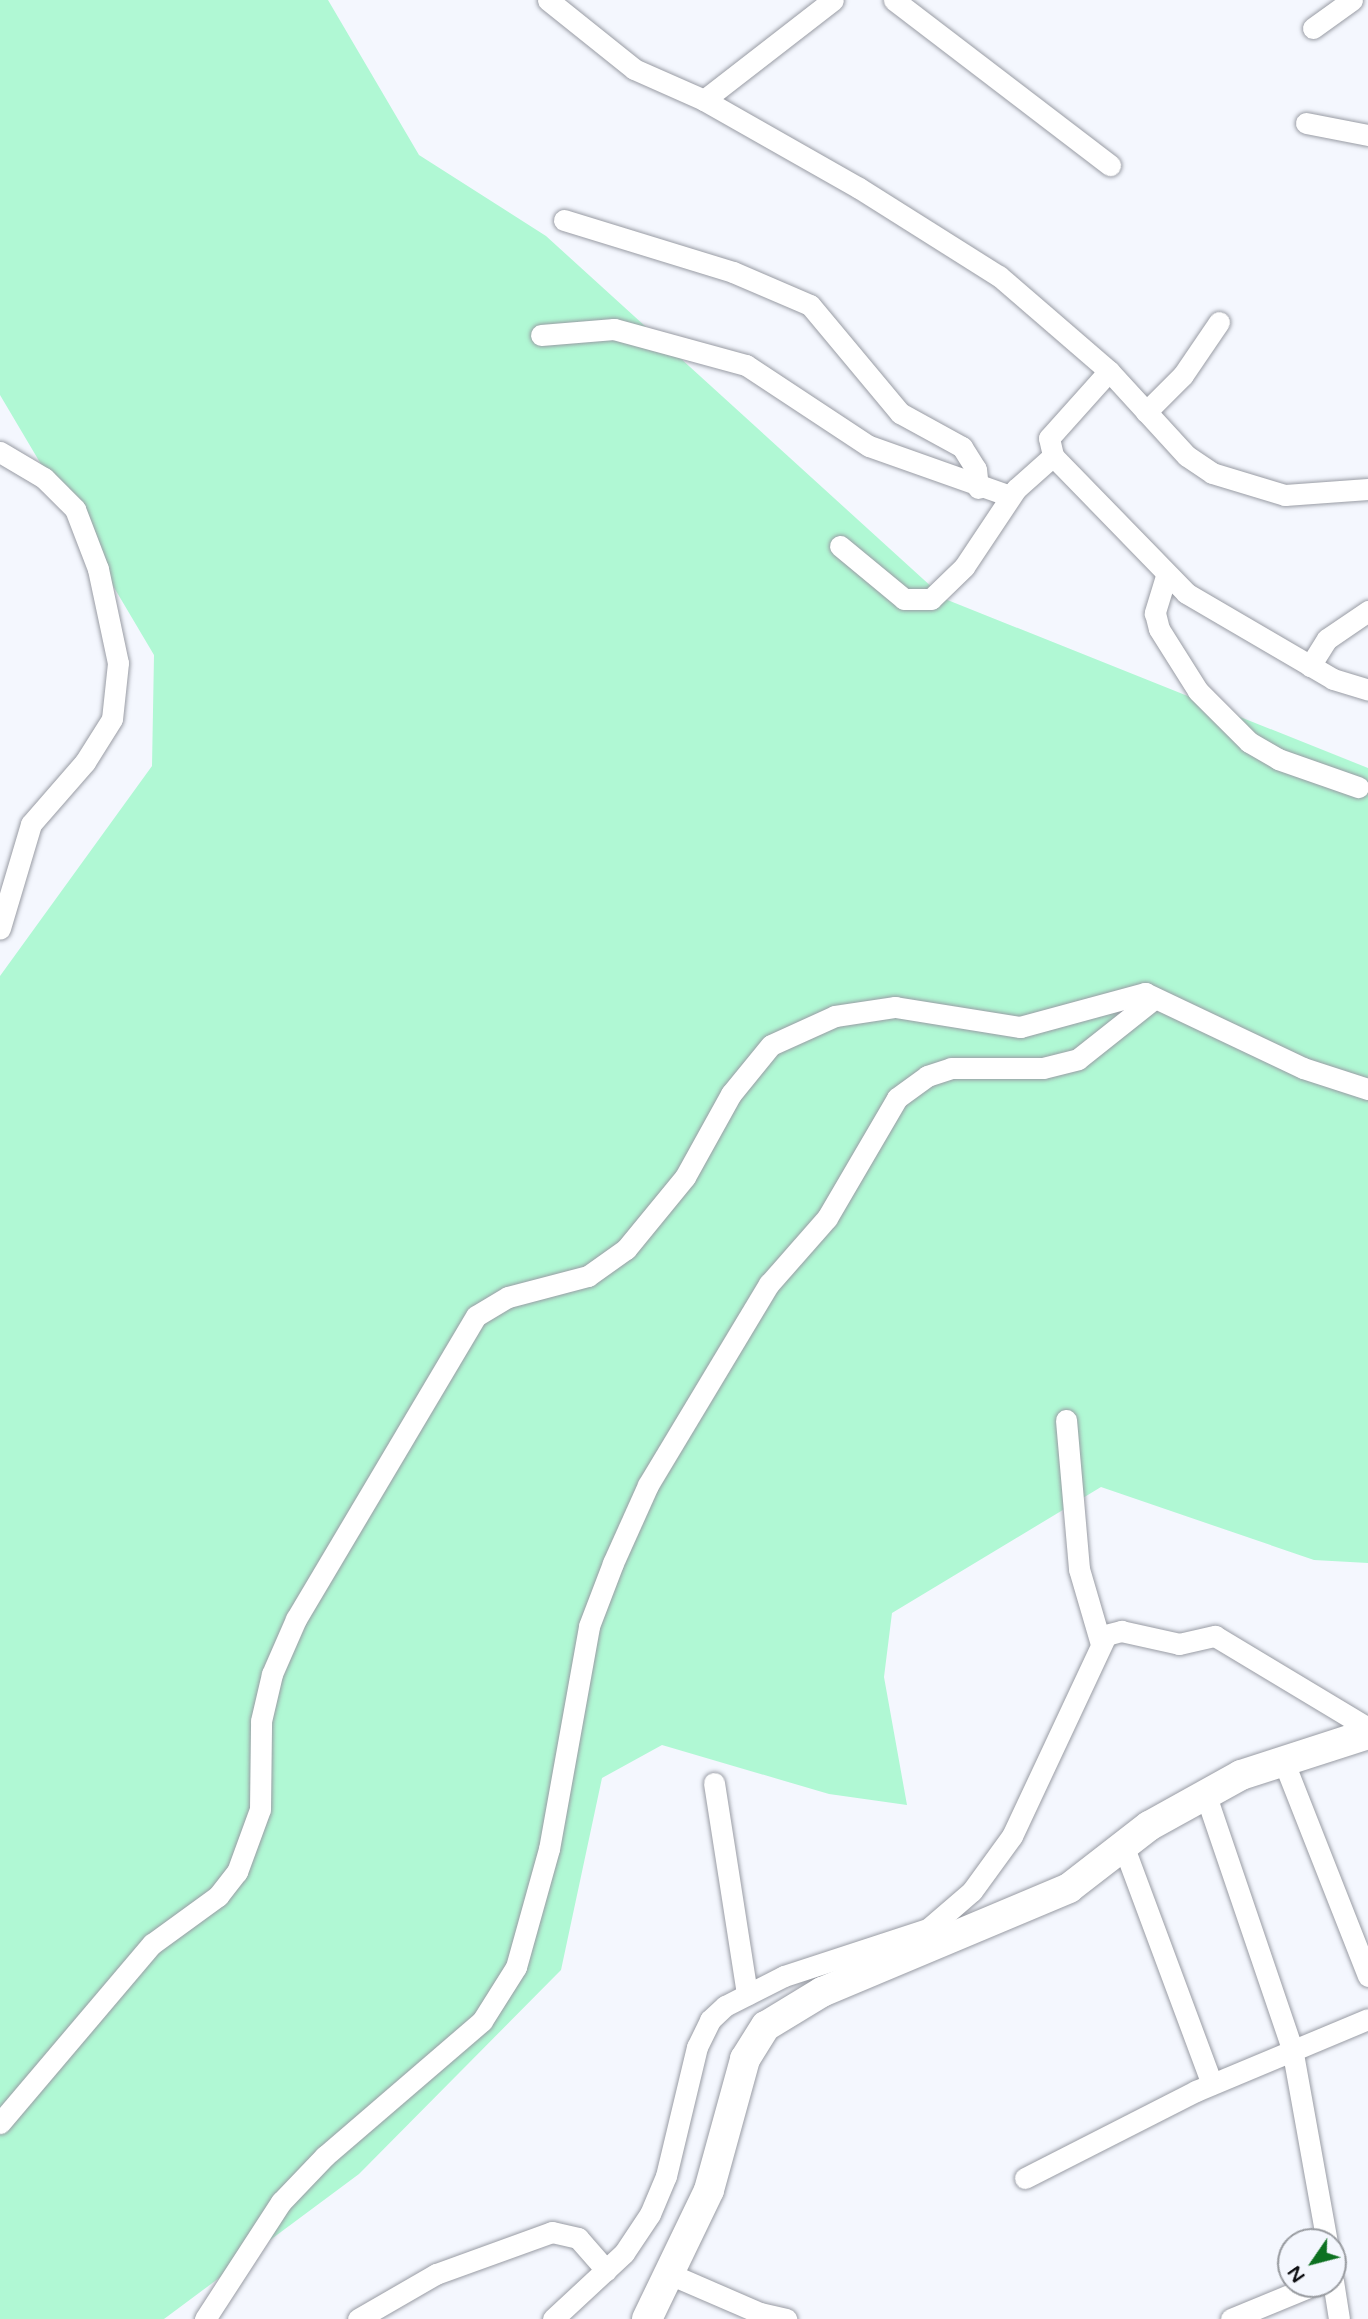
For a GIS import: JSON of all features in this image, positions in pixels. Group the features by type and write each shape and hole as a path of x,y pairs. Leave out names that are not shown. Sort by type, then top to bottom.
{"street":[{"path":"548,0 634,69 704,100 999,276 1109,371 1187,456 1242,486 1285,495 1368,489"},
{"path":"704,100 833,0"},
{"path":"894,0 1110,164"},
{"path":"1314,28 1352,0"},
{"path":"1307,123 1368,135"},
{"path":"564,220 733,272 810,305 855,353 891,405 962,447 975,469 978,488"},
{"path":"1146,412 1183,375 1219,322"},
{"path":"541,335 614,329 746,365 869,446 978,488 1010,496"},
{"path":"1109,371 1049,438 1053,456 1166,576 1310,666 1368,690"},
{"path":"0,453 44,478 75,509 98,569 118,663 112,719 85,762 31,824 0,928"},
{"path":"840,546 904,599 931,599 964,567 1010,496 1053,456"},
{"path":"1166,576 1154,612 1159,629 1198,691 1249,742 1278,759 1358,787"},
{"path":"1310,666 1327,639 1368,611"},
{"path":"0,2123 152,1944 218,1896 237,1871 260,1809 261,1721 272,1674 296,1619 476,1316 508,1297 588,1276 626,1249 685,1177 708,1130 758,1058 788,1036 835,1016 895,1007 1020,1027 1128,994 1155,998 1303,1068 1368,1089"},
{"path":"205,2319 281,2202 325,2156 482,2021 516,1967 549,1849 589,1626 613,1563 648,1485 769,1284 832,1210 897,1098 927,1076 951,1068 1044,1068 1078,1059 1155,998"},
{"path":"1066,1420 1079,1569 1100,1641"},
{"path":"553,2319 606,2270 650,2214 666,2176 702,2034 725,2006 747,1994 928,1929 972,1891 1012,1836 1100,1641 1121,1631 1168,1644 1215,1636 1368,1728"},
{"path":"647,2319 672,2274 709,2190 744,2059 766,2026 822,1992 1027,1910 1069,1888 1123,1845 1205,1793 1283,1760 1368,1734"},
{"path":"1283,1760 1368,1976"},
{"path":"714,1783 747,1994"},
{"path":"1205,1793 1292,2048 1324,2228"},
{"path":"1123,1845 1212,2084"},
{"path":"1025,2178 1212,2084 1292,2048 1368,2019"},
{"path":"358,2319 436,2274 552,2232 578,2238 606,2270"},
{"path":"672,2274 760,2314 786,2319"},
{"path":"1230,2319 1282,2298"},
{"path":"1336,2298 1339,2319"}],"green space":[{"path":"0,0 328,0 419,155 546,236 945,599 1368,768 1368,1563 1314,1560 1101,1487 892,1613 884,1677 907,1805 829,1794 662,1745 602,1778 561,1970 359,2174 164,2319 0,2319 0,976 152,766 154,655 0,395"}]}
